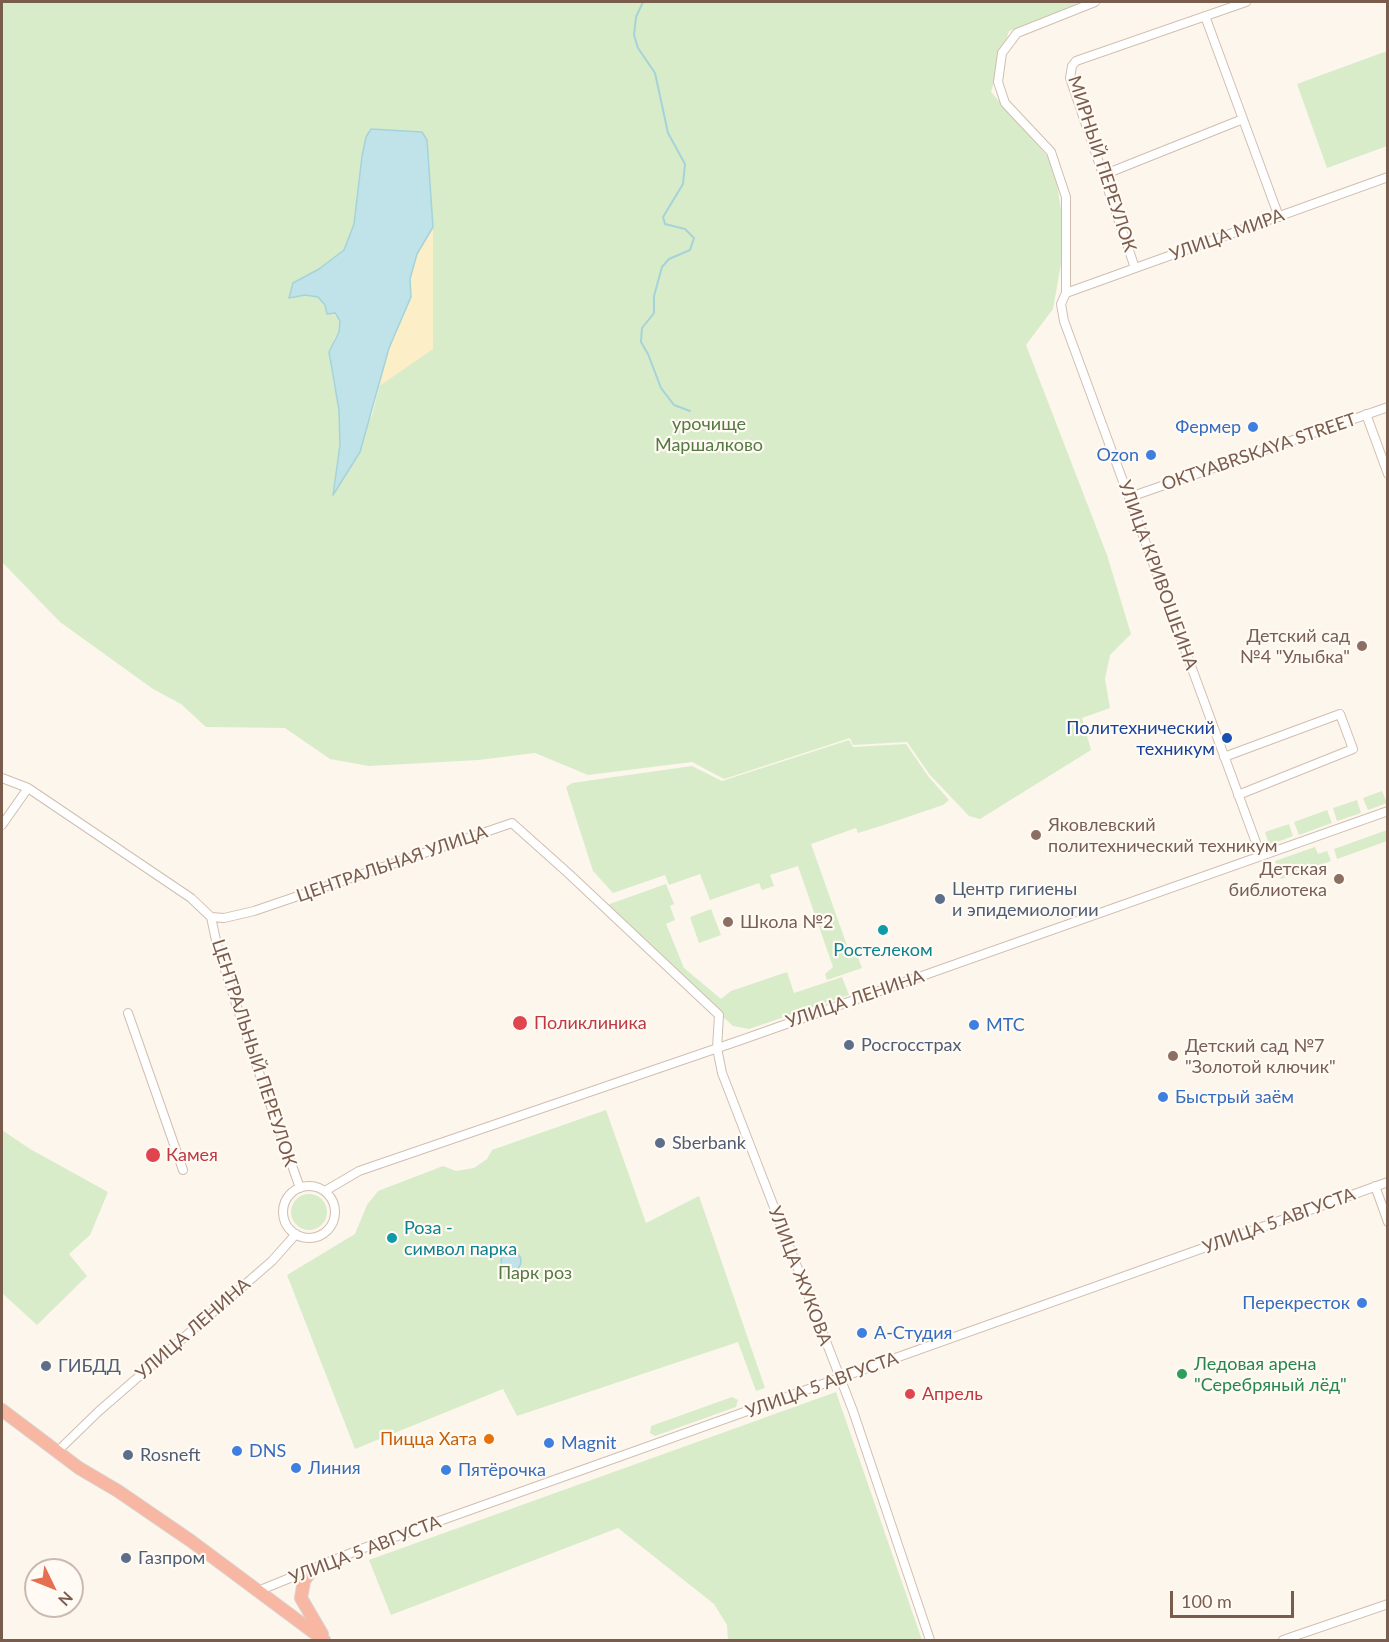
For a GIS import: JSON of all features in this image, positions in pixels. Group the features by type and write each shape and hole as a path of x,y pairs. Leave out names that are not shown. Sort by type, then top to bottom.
{"highway":[{"path":"2,1400 118,1491 258,1592 317,1641"},
{"path":"2,1410 79,1468 118,1491"},
{"path":"312,1569 304,1581 301,1598 325,1641"},
{"path":"286,1614 325,1641"}],"street":[{"name":"УЛИЦА КРИВОШЕИНА","path":"1095,2 1017,33 1002,53 998,67 998,82 1005,103 1050,152 1066,198 1066,293 1062,304 1064,321 1261,856"},
{"path":"1246,2 1205,16 1279,217"},
{"name":"МИРНЫЙ ПЕРЕУЛОК","path":"1135,268 1070,78 1072,66 1076,62 1205,16"},
{"path":"1103,175 1243,118"},
{"name":"УЛИЦА МИРА","path":"1066,293 1388,177"},
{"name":"OKTYABRSKAYA STREET","path":"1130,497 1388,407"},
{"path":"1366,414 1388,474"},
{"path":"1224,757 1340,714 1353,749 1238,795"},
{"path":"2,778 28,788 191,898 211,917"},
{"path":"2,825 28,788"},
{"name":"УЛИЦА ЛЕНИНА","path":"324,1191 358,1171 717,1048 1388,811"},
{"name":"ЦЕНТРАЛЬНАЯ УЛИЦА","path":"211,917 225,918 264,908 512,823 719,1015 717,1048"},
{"name":"ЦЕНТРАЛЬНЫЙ ПЕРЕУЛОК","path":"211,917 217,945 251,1050 300,1188"},
{"path":"128,1013 183,1170"},
{"name":"УЛИЦА ЖУКОВА","path":"717,1048 722,1073 840,1379 930,1641"},
{"name":"УЛИЦА 5 АВГУСТА","path":"258,1592 370,1545 1388,1182"},
{"path":"309,1186 324,1191 334,1208 330,1226 315,1237 296,1234 284,1220 283,1210 286,1200 300,1188 309,1186"},
{"path":"1375,1186 1388,1222"},
{"name":"УЛИЦА ЛЕНИНА","path":"63,1446 99,1411 272,1261 296,1234"},
{"path":"1283,1641 1388,1604"}],"green space":[{"name":"урочище Маршалково","path":"2,2 1086,2 1009,31 991,92 1054,164 1062,216 1061,264 1053,309 1026,345 1107,555 1131,634 1110,655 1105,679 1110,708 1082,718 1091,750 980,819 969,816 930,775 907,742 853,745 850,738 724,779 692,762 588,775 535,753 478,760 369,766 330,759 285,728 206,727 181,704 153,689 60,622 2,562","holes":["422,132 427,140 433,227 389,348 372,415 334,493 340,445 339,410 331,368 334,339 339,332 340,321 318,297 305,295 293,283 319,269 344,250 354,224 362,156"]},
{"path":"1387,51 1387,146 1327,168 1297,84"},
{"path":"849,740 853,747 906,744 928,776 949,800 943,805 884,825 858,833 856,828 811,844 850,954 856,952 862,968 827,980 825,974 833,967 798,866 770,875 774,886 762,890 759,883 710,900 700,874 669,885 665,875 613,893 593,871 566,787 572,783 692,766 722,781"},
{"path":"1382,791 1387,803 1368,810 1363,798"},
{"path":"1357,800 1361,813 1337,821 1333,808"},
{"path":"1327,810 1332,823 1299,835 1294,822"},
{"path":"1289,824 1293,836 1269,845 1265,832"},
{"path":"1387,830 1387,841 1337,859 1334,849"},
{"path":"1315,847 1318,854 1327,851 1331,861 1281,879 1275,861"},
{"path":"666,884 674,904 670,906 675,920 666,924 684,968 721,999 731,991 787,972 794,993 842,977 849,995 749,1029 733,1026 604,906"},
{"path":"711,909 721,935 699,943 690,917"},
{"name":"Парк роз","path":"606,1110 646,1223 699,1196 765,1388 756,1391 738,1342 517,1416 503,1389 355,1449 287,1275 355,1234 367,1205 378,1191 443,1166 456,1171 474,1168 487,1159 492,1150"},
{"path":"2,1130 30,1149 108,1192 90,1235 69,1254 87,1276 37,1325 2,1293"},
{"path":"309,1194 321,1200 327,1212 321,1224 309,1230 297,1224 291,1212 297,1200"},
{"path":"836,1392 922,1640 728,1640 727,1625 714,1604 618,1528 391,1615 369,1560"},
{"path":"732,1397 738,1400 736,1407 655,1436 650,1433 651,1426"}],"sand":[{"path":"433,227 433,349 378,387 389,348 410,297 410,279 417,254"}],"water":[{"path":"371,129 422,132 427,140 433,227 417,254 410,279 411,297 389,348 360,452 333,495 340,445 339,410 329,352 339,332 340,321 335,313 327,314 325,305 318,297 305,295 289,298 293,283 319,269 344,250 354,224 362,156 366,137"},
{"path":"511,1251 518,1254 521,1261 518,1268 511,1271 504,1268 501,1261 504,1254"}],"waterway":[{"path":"643,2 636,17 634,35 638,48 655,73 668,133 685,164 683,184 663,217 665,224 685,229 694,238 690,250 669,259 662,267 654,296 654,313 642,328 641,342 661,388 674,405 690,411"}],"place":[{"name":"Фермер","path":"1253,427"},
{"name":"Ozon","path":"1151,455"},
{"name":"Детский сад №4 \"Улыбка\"","path":"1362,646"},
{"name":"Политехнический техникум","path":"1227,738"},
{"name":"Яковлевский политехнический техникум","path":"1036,835"},
{"name":"Детская библиотека","path":"1339,879"},
{"name":"Центр гигиены и эпидемиологии","path":"940,899"},
{"name":"Школа №2","path":"728,922"},
{"name":"Ростелеком","path":"883,930"},
{"name":"Поликлиника","path":"520,1023"},
{"name":"МТС","path":"974,1025"},
{"name":"Росгосстрах","path":"849,1045"},
{"name":"Детский сад №7 \"Золотой ключик\"","path":"1173,1056"},
{"name":"Быстрый заём","path":"1163,1097"},
{"name":"Sberbank","path":"660,1143"},
{"name":"Камея","path":"153,1155"},
{"name":"Роза - символ парка","path":"392,1238"},
{"name":"Перекресток","path":"1362,1303"},
{"name":"А-Студия","path":"862,1333"},
{"name":"ГИБДД","path":"46,1366"},
{"name":"Ледовая арена \"Серебряный лёд\"","path":"1182,1374"},
{"name":"Апрель","path":"910,1394"},
{"name":"Пицца Хата","path":"489,1439"},
{"name":"Magnit","path":"549,1443"},
{"name":"DNS","path":"237,1451"},
{"name":"Rosneft","path":"128,1455"},
{"name":"Линия","path":"296,1468"},
{"name":"Пятёрочка","path":"446,1470"},
{"name":"Газпром","path":"126,1558"}]}
